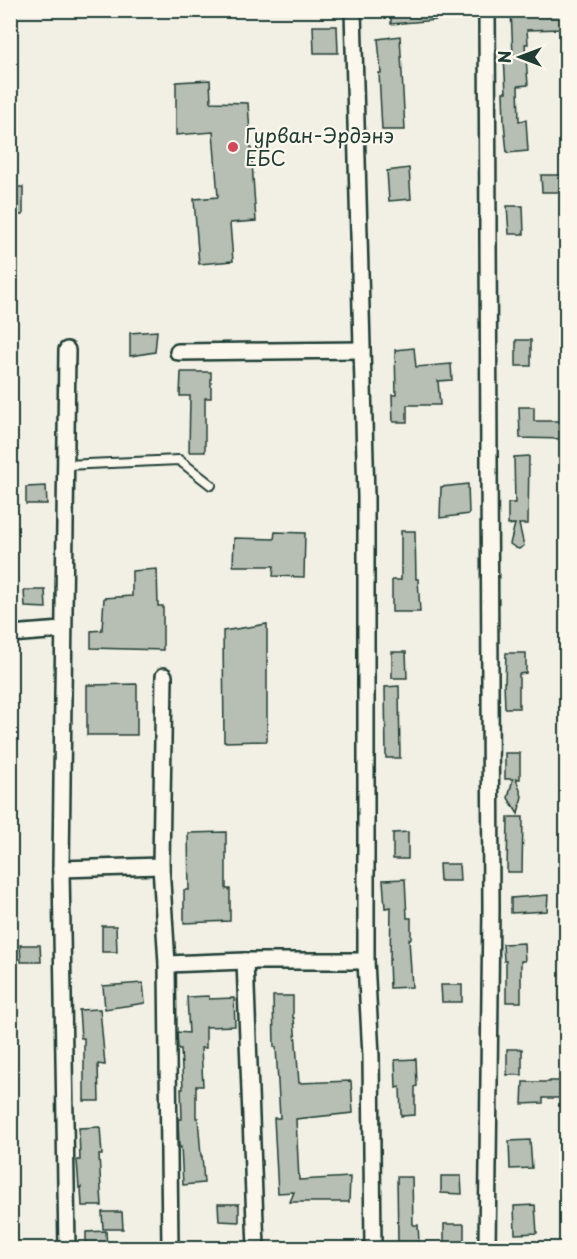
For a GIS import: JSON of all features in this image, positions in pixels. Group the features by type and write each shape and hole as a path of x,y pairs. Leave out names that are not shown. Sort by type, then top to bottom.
{"street":[{"path":"353,10 366,497 366,961 372,1056 373,1248"},
{"path":"487,10 491,897 487,1248"},
{"path":"67,350 61,869 67,1248"},
{"path":"178,352 362,350"},
{"path":"10,634 62,630"},
{"path":"164,676 161,866 167,964 170,1248"},
{"path":"61,869 161,866"},
{"path":"167,964 245,961 366,961"},
{"path":"245,961 256,1248"}],"lane":[{"path":"65,465 179,460 211,485"}],"building":[{"path":"391,10 436,10 437,20 391,24"},
{"path":"511,10 563,10 563,29 527,30 528,44 525,44 528,85 518,86 519,121 526,120 528,151 507,153 503,92 506,92 504,57 513,56"},
{"path":"313,26 337,26 338,53 314,53"},
{"path":"400,36 405,130 382,130 378,39"},
{"path":"210,80 211,102 248,103 256,221 230,223 233,261 199,264 194,199 218,197 213,132 176,135 176,82"},
{"path":"409,168 411,199 389,201 387,171"},
{"path":"541,175 561,175 562,192 542,192"},
{"path":"10,187 23,187 23,215 10,215"},
{"path":"507,206 523,206 524,234 509,234"},
{"path":"157,331 155,352 130,356 130,333"},
{"path":"516,340 531,340 531,366 516,366"},
{"path":"414,348 416,367 451,364 452,380 438,381 440,405 407,405 407,422 393,422 392,395 396,395 395,350"},
{"path":"181,372 211,372 211,398 205,398 205,452 189,452 190,396 180,396"},
{"path":"519,407 534,407 534,421 563,421 564,439 520,438"},
{"path":"529,456 528,524 519,524 524,546 519,549 510,544 515,524 508,525 508,503 515,503 514,457"},
{"path":"468,484 469,514 440,518 441,487"},
{"path":"46,486 47,504 26,504 26,487"},
{"path":"401,531 415,531 416,579 418,579 420,612 392,612 392,580 401,580"},
{"path":"275,532 305,533 304,577 273,576 274,566 233,566 234,538 274,539"},
{"path":"157,569 158,606 163,606 163,650 91,648 91,631 102,630 104,598 132,596 132,571"},
{"path":"24,590 45,590 46,608 25,607"},
{"path":"267,624 267,741 224,742 223,631"},
{"path":"392,652 406,652 407,678 392,678"},
{"path":"506,653 526,653 526,673 519,674 519,708 505,708"},
{"path":"137,684 137,735 87,735 87,685"},
{"path":"399,686 400,758 386,758 385,687"},
{"path":"505,753 520,753 520,779 516,779 522,796 518,814 508,798 513,779 505,779"},
{"path":"508,817 523,817 522,872 507,872"},
{"path":"226,832 226,889 230,889 230,921 184,923 184,890 189,890 188,833"},
{"path":"408,832 408,859 393,859 393,833"},
{"path":"439,864 459,864 460,881 440,881"},
{"path":"405,879 407,918 411,918 411,939 409,939 412,987 390,988 391,907 385,908 383,880"},
{"path":"548,895 547,911 511,913 511,898"},
{"path":"102,926 116,926 117,952 102,952"},
{"path":"524,943 525,961 521,961 521,1002 506,1002 506,961 504,961 503,944"},
{"path":"20,945 40,945 41,962 21,962"},
{"path":"143,983 145,1003 105,1009 103,986"},
{"path":"441,985 462,985 462,1002 442,1002"},
{"path":"209,996 209,999 234,998 235,1026 206,1027 206,1048 201,1048 203,1086 196,1086 196,1118 198,1118 204,1183 183,1185 178,1119 182,1119 181,1089 183,1089 181,1049 178,1049 177,1032 189,1033 187,997"},
{"path":"273,996 293,996 299,1083 351,1081 353,1113 296,1119 299,1180 350,1177 349,1202 290,1202 294,1192 278,1193 274,1118 280,1118 276,1047 274,1047"},
{"path":"100,1009 105,1065 98,1064 99,1101 84,1101 84,1038 81,1038 79,1010"},
{"path":"507,1049 522,1049 522,1075 507,1075"},
{"path":"416,1059 415,1115 401,1116 400,1087 396,1088 395,1060"},
{"path":"567,1081 567,1098 543,1098 543,1103 522,1104 523,1082"},
{"path":"100,1127 102,1206 82,1206 77,1160 80,1160 79,1128"},
{"path":"530,1140 532,1168 510,1169 509,1141"},
{"path":"441,1176 461,1176 462,1194 441,1193"},
{"path":"397,1177 412,1177 413,1225 418,1225 419,1242 398,1242"},
{"path":"218,1204 239,1204 239,1222 219,1221"},
{"path":"535,1205 537,1233 515,1234 514,1206"},
{"path":"102,1212 122,1212 123,1229 103,1229"},
{"path":"444,1224 464,1224 464,1244 444,1245"},
{"path":"106,1231 107,1248 86,1248 86,1232"}],"place":[{"name":"Гурван-Эрдэнэ ЕБС","path":"233,147"}]}
